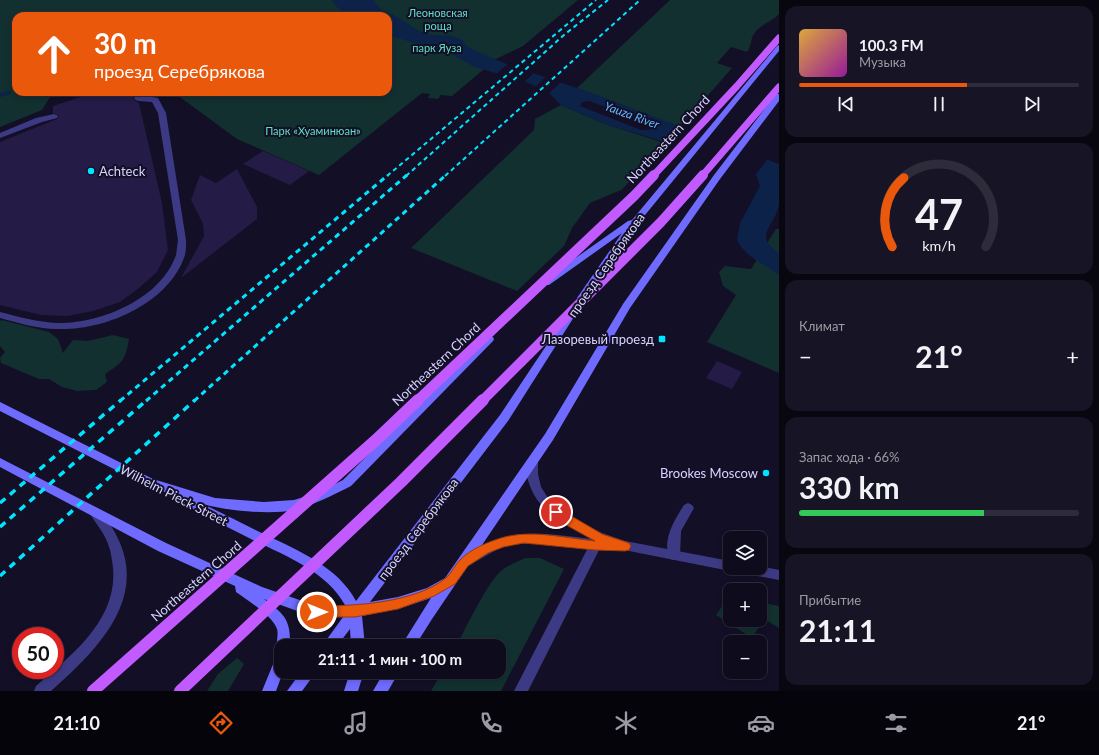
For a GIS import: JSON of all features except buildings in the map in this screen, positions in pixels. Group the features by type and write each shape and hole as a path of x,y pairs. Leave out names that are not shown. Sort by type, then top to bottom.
{"main road":[{"name":"Northeastern Chord","path":"92,691 376,440 634,196 737,86 779,38"},
{"name":"проезд Серебрякова","path":"334,639 504,418 603,266 638,218 779,47"},
{"path":"180,691 401,482 655,228 727,148 779,87"},
{"path":"413,639 549,438 626,306 717,177 779,96"},
{"path":"149,482 215,503 264,507 294,505 321,496 347,483 538,289 638,218"},
{"name":"Wilhelm Pieck Street","path":"0,406 303,559 326,575 346,594 355,611 357,639"},
{"path":"0,462 162,547 258,591 317,612 355,611 398,603 430,593 451,581"},
{"path":"219,573 263,605 278,618 284,631 283,639"},
{"path":"269,691 274,678"},
{"path":"294,691 303,679"},
{"path":"352,691 356,679"},
{"path":"380,691 388,679"}],"street":[{"path":"0,315 33,324 66,326 96,321 128,310 150,294 170,275 180,257 182,240 162,113 155,100 147,98 138,99"},
{"path":"0,136 39,120 54,116"},
{"path":"532,462 532,474 536,488 546,504 562,517 598,537 625,546 723,565"},
{"path":"674,555 674,531 688,508"},
{"path":"41,691 80,656 106,625 118,596 120,569 113,541 95,512"},
{"path":"464,562 484,550 503,542 524,538 595,546 625,546"},
{"path":"521,691 595,546"},
{"path":"767,573 779,575"}],"green space":[{"path":"0,0 578,0 523,46 496,59 452,96 439,95 440,96 438,99 428,98 430,94 422,93 319,175 237,139 178,96 392,96 392,12 12,12 12,96 51,96 42,110 0,127"},
{"path":"670,0 779,0 779,14 757,31 753,36 747,52 731,47 717,63 732,68 680,127 577,88"},
{"path":"561,105 605,124 668,144 621,190 590,203 572,228 564,246 517,291 411,248 534,130 535,119"},
{"path":"776,229 779,229 779,373 707,342 736,295 723,286 719,272 725,266 751,269"},
{"path":"2,320 49,332 58,339 63,353 73,340 88,341 113,335 129,339 126,352 122,360 116,367 105,374 107,382 96,390 77,391 62,387 49,379 39,379 1,363 0,358 5,352 0,346 0,321"},
{"path":"525,558 540,558 564,569 501,691 431,691 438,679 506,679 506,639 460,639 489,585 501,571"},
{"path":"767,603 779,606 779,628 767,621"},
{"path":"723,605 723,619 716,615"},
{"path":"735,627 759,627 754,635 747,635"},
{"path":"237,658 244,664 228,691 207,691 218,674"}],"water":[{"path":"332,0 374,0 379,8 385,12 345,12 337,7"},
{"name":"Yauza River","path":"392,14 423,33 449,35 455,37 464,41 465,45 474,50 504,63 600,96 779,164 779,205 777,212 767,230 766,236 771,247 779,253 779,275 750,256 741,247 737,240 740,223 760,186 757,176 655,139 605,124 561,105 549,93 526,82 475,67 451,54 392,36","holes":["589,101 648,123 651,127 649,130 641,130 580,106 582,102"]}],"pier":[{"path":"509,63 536,71 523,83 495,75"},
{"path":"548,75 562,81 547,95 534,88"},
{"path":"684,126 769,157 754,177 667,146"}],"waterway":[{"path":"0,95 9,93"}],"railway":[{"path":"387,176 596,0"},
{"path":"406,176 564,35 608,0"},
{"path":"445,176 640,0"},
{"path":"120,401 388,175"},
{"path":"146,401 407,175"},
{"path":"194,401 446,175"},
{"path":"0,503 121,400"},
{"path":"0,527 147,400"},
{"path":"0,576 195,400"}],"place":[{"name":"Achteck","path":"91,171"},
{"name":"Лазоревый проезд","path":"662,339"},
{"name":"Brookes Moscow","path":"766,473"}],"route":[{"path":"317,612 355,611 398,603 430,593 451,581 464,562 484,550 503,542 524,538 595,546 625,546 598,537 562,517 556,512"}],"park label":[{"name":"Леоновская роща","path":"438,18"},
{"name":"парк Яуза","path":"437,47"},
{"name":"Парк «Хуаминюан»","path":"313,130"}]}
